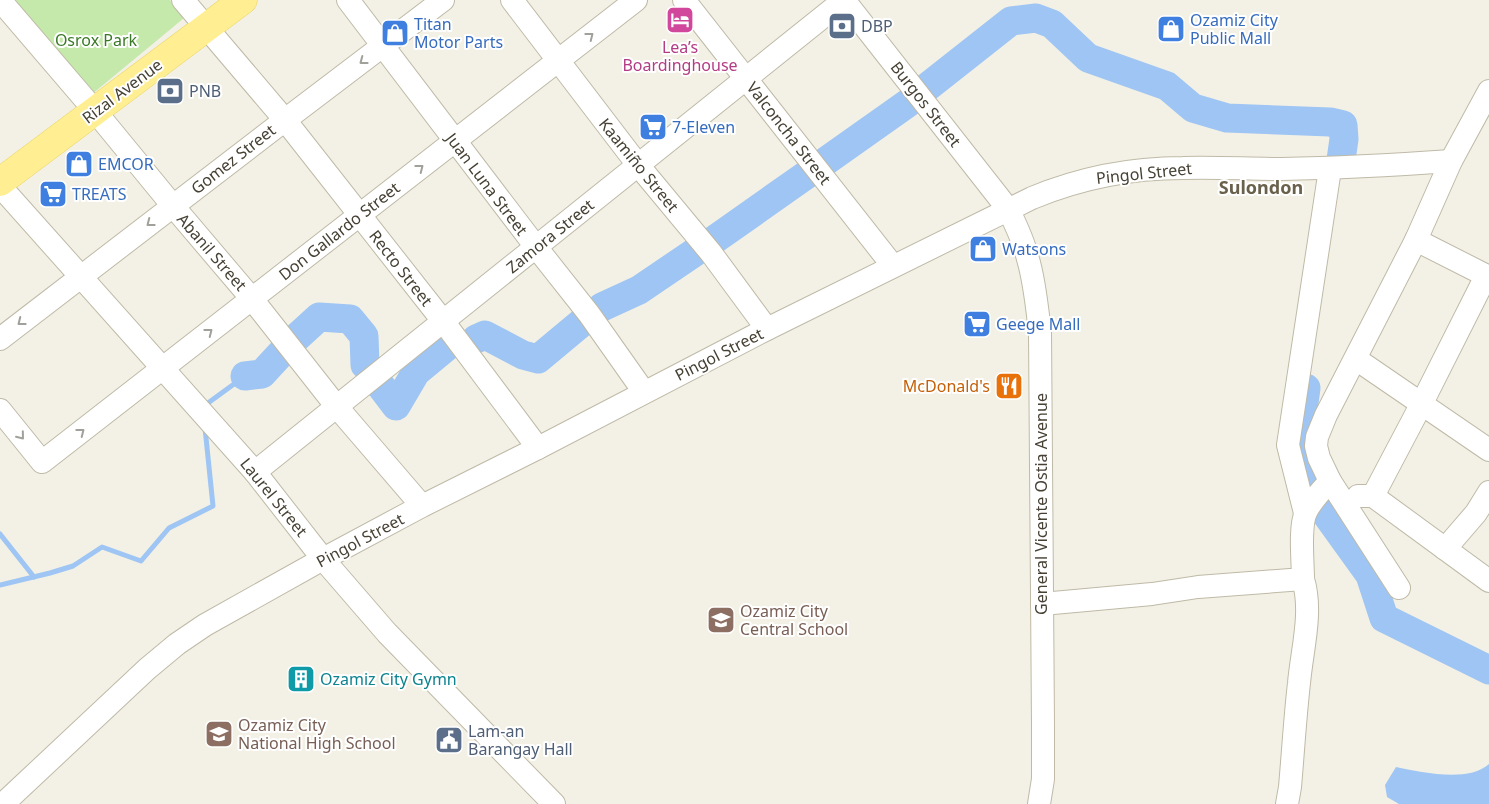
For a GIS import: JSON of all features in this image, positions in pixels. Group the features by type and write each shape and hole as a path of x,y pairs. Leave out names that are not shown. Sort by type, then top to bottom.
{"main road":[{"name":"Rizal Avenue","path":"0,182 243,0"}],"street":[{"name":"Abanil Street","path":"0,0 96,111 252,299 337,407 422,506"},
{"name":"Recto Street","path":"183,0 285,120 443,321 538,448"},
{"name":"Juan Luna Street","path":"348,0 536,248 589,314 644,392"},
{"name":"Gomez Street","path":"0,339 444,0"},
{"name":"Kaamiño Street","path":"512,0 638,165 711,253 767,329"},
{"name":"Don Gallardo Street","path":"0,410 42,462 636,0"},
{"name":"Valconcha Street","path":"684,0 893,266"},
{"name":"Zamora Street","path":"256,472 844,0"},
{"name":"Burgos Street","path":"844,0 1008,209"},
{"path":"1399,588 1335,488 1319,458 1316,446 1317,437 1326,415 1416,240 1451,161 1489,91"},
{"name":"Pingol Street","path":"2,804 147,668 204,625 422,506 644,392 893,266 1055,188 1117,173 1182,168 1330,168 1451,161"},
{"path":"1287,804 1307,613 1303,579 1302,524 1305,513 1288,445 1330,168"},
{"name":"Laurel Street","path":"0,186 256,472 324,559 387,633 554,804"},
{"name":"General Vicente Ostia Avenue","path":"1008,209 1020,234 1028,259 1035,290 1040,332 1043,734 1042,779 1039,804"},
{"path":"1373,496 1488,277 1416,240"},
{"path":"1356,359 1489,450"},
{"path":"1305,513 1335,488"},
{"path":"1335,488 1373,496 1489,581"},
{"path":"1445,549 1476,513 1489,492"},
{"path":"1042,604 1152,594 1198,587 1303,579"}],"green space":[{"name":"Osrox Park","path":"14,0 170,0 184,18 91,95"}],"water":[{"path":"1489,764 1489,804 1399,804 1387,797 1385,785 1396,767 1457,775 1480,770"}],"waterway":[{"path":"926,88 1011,21 1036,18 1052,24 1088,58 1167,86 1193,108 1227,118 1330,122 1343,125 1344,139 1341,160"},
{"path":"826,161 908,103"},
{"path":"711,242 809,173"},
{"path":"602,307 639,290 698,250"},
{"path":"296,338 319,317 350,319 364,336 365,365"},
{"path":"476,339 485,335 523,355 538,359 586,319"},
{"path":"377,381 396,406 416,372 451,343"},
{"path":"245,376 262,374 285,349"},
{"path":"208,403 245,376"},
{"path":"1306,388 1301,461 1304,474 1311,486"},
{"path":"0,585 73,566 102,547 141,561 169,528 213,506 205,428"},
{"path":"1321,507 1370,575 1384,618 1489,670"},
{"path":"0,534 34,577"}],"place":[{"name":"Lea’s Boardinghouse","path":"680,20"},
{"name":"DBP","path":"842,26"},
{"name":"Ozamiz City Public Mall","path":"1171,29"},
{"name":"Titan Motor Parts","path":"395,33"},
{"name":"PNB","path":"170,91"},
{"name":"7-Eleven","path":"653,127"},
{"name":"EMCOR","path":"79,164"},
{"name":"TREATS","path":"53,194"},
{"name":"Watsons","path":"983,249"},
{"name":"Geege Mall","path":"977,324"},
{"name":"McDonald's","path":"1009,386"},
{"name":"Ozamiz City Central School","path":"721,620"},
{"name":"Ozamiz City Gymn","path":"301,679"},
{"name":"Ozamiz City National High School","path":"219,734"},
{"name":"Lam-an Barangay Hall","path":"449,740"}],"district":[{"name":"Sulondon","path":"1261,187"}]}
